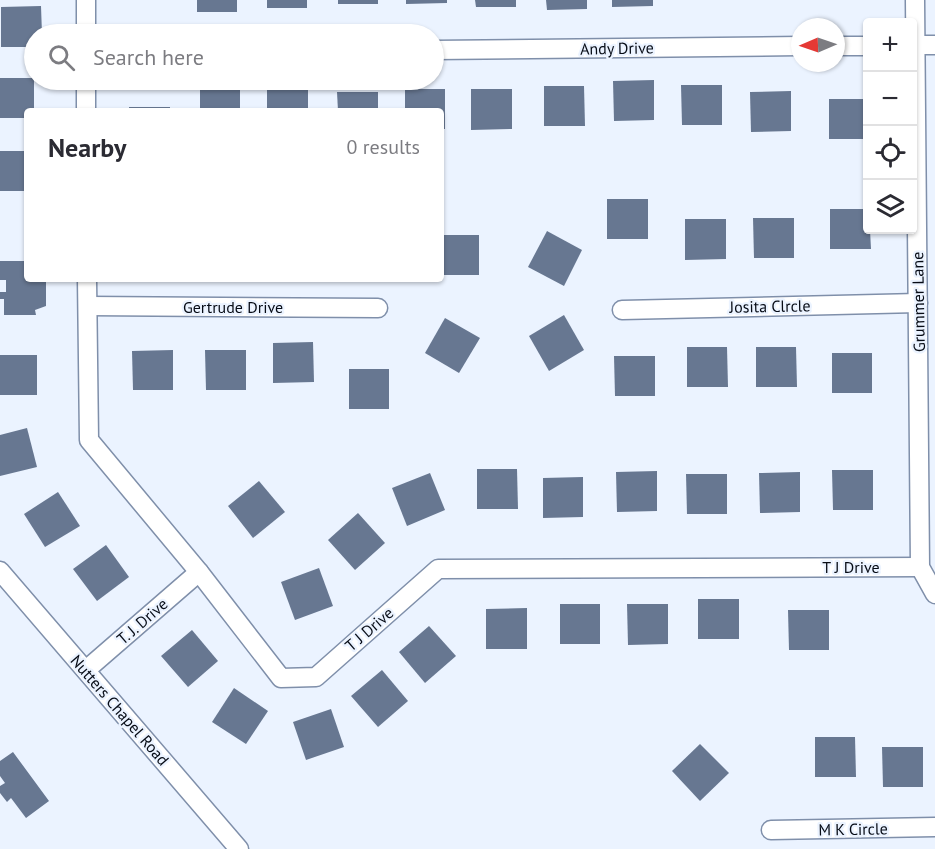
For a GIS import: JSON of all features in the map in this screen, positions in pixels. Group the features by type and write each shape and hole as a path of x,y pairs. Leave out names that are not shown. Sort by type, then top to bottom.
{"street":[{"path":"86,0 86,24"},
{"name":"Grummer Lane","path":"915,0 915,18"},
{"path":"917,45 935,45"},
{"name":"Andy Drive","path":"444,50 791,46"},
{"path":"845,46 863,46"},
{"name":"Grummer Lane","path":"914,72 920,567"},
{"path":"86,90 86,108"},
{"name":"T J Drive","path":"87,282 89,440 199,572 281,678 316,676 438,569 920,567"},
{"name":"Josita Clrcle","path":"622,310 918,303"},
{"name":"Gertrude Drive","path":"88,306 378,308"},
{"path":"920,567 935,594"},
{"name":"Nutters Chapel Road","path":"0,571 239,849"},
{"name":"T. J. Drive","path":"86,670 199,572"},
{"name":"M K Circle","path":"771,830 935,827"}],"building":[{"path":"197,0 237,0 237,12 197,12"},
{"path":"267,0 307,0 307,8 267,8"},
{"path":"338,0 378,0 378,4 338,4"},
{"path":"406,0 447,0 447,3 406,4"},
{"path":"475,0 516,0 516,7 476,7"},
{"path":"546,0 587,0 587,9 547,10"},
{"path":"612,0 653,0 653,6 612,7"},
{"path":"41,6 42,24 24,24 24,47 1,47 1,7"},
{"path":"0,78 24,78 24,90 34,90 34,108 24,108 24,118 0,118"},
{"path":"654,80 654,120 614,121 613,81"},
{"path":"681,85 722,85 722,125 682,125"},
{"path":"544,86 584,86 585,126 544,126"},
{"path":"445,89 445,129 444,108 405,108 405,90"},
{"path":"471,89 512,89 512,129 471,130"},
{"path":"200,90 240,90 240,108 200,108"},
{"path":"267,90 308,90 308,108 267,108"},
{"path":"791,91 791,131 751,132 750,92"},
{"path":"337,92 378,92 378,108 338,108"},
{"path":"829,99 863,99 863,139 829,139"},
{"path":"129,107 170,107 170,108"},
{"path":"0,151 24,151 24,191 0,191"},
{"path":"607,199 648,199 648,239 607,239"},
{"path":"830,209 863,209 863,234 870,234 871,249 830,249"},
{"path":"753,218 794,218 794,258 754,258"},
{"path":"685,219 726,219 726,259 685,260"},
{"path":"547,231 582,250 564,286 528,267"},
{"path":"444,235 479,235 479,275 444,275"},
{"path":"0,261 24,261 24,282 46,282 46,306 35,310 36,315 4,315 4,299 0,299 0,292 6,292 6,280 0,280"},
{"path":"564,315 584,350 549,371 529,336"},
{"path":"445,318 480,338 459,373 425,353"},
{"path":"313,342 314,382 273,383 273,343"},
{"path":"687,347 727,347 728,387 687,387"},
{"path":"756,347 796,347 797,387 756,387"},
{"path":"173,350 173,390 133,390 132,351"},
{"path":"205,350 246,350 246,390 206,390"},
{"path":"832,353 872,353 872,393 832,393"},
{"path":"0,355 37,355 37,395 0,395"},
{"path":"614,356 655,356 655,396 615,396"},
{"path":"349,369 389,369 389,409 349,409"},
{"path":"27,428 37,467 0,476 0,435"},
{"path":"477,469 517,469 518,509 477,509"},
{"path":"832,470 873,470 873,510 833,510"},
{"path":"657,471 657,511 617,512 616,472"},
{"path":"800,472 800,512 760,513 759,473"},
{"path":"430,473 445,510 407,526 392,488"},
{"path":"686,474 727,474 727,514 687,514"},
{"path":"583,477 583,517 543,518 543,478"},
{"path":"259,481 285,512 253,538 228,506"},
{"path":"58,492 80,526 45,547 24,514"},
{"path":"358,513 385,543 355,570 328,540"},
{"path":"106,545 129,577 97,601 73,569"},
{"path":"319,568 333,606 295,620 281,582"},
{"path":"698,599 739,599 739,639 698,639"},
{"path":"560,604 600,604 600,644 560,644"},
{"path":"627,604 668,604 668,644 628,645"},
{"path":"527,608 527,649 486,649 486,609"},
{"path":"788,610 829,610 829,650 789,650"},
{"path":"429,626 456,656 425,683 399,652"},
{"path":"192,630 218,661 188,687 161,656"},
{"path":"382,670 408,701 378,727 351,696"},
{"path":"234,688 268,711 246,744 212,722"},
{"path":"331,709 344,747 306,760 293,722"},
{"path":"815,737 855,737 856,777 815,777"},
{"path":"700,744 729,773 700,801 672,771"},
{"path":"882,747 923,747 923,787 883,787"},
{"path":"13,752 49,801 26,818 11,798 7,802 0,793 0,786 5,783 0,776 0,761"}]}
